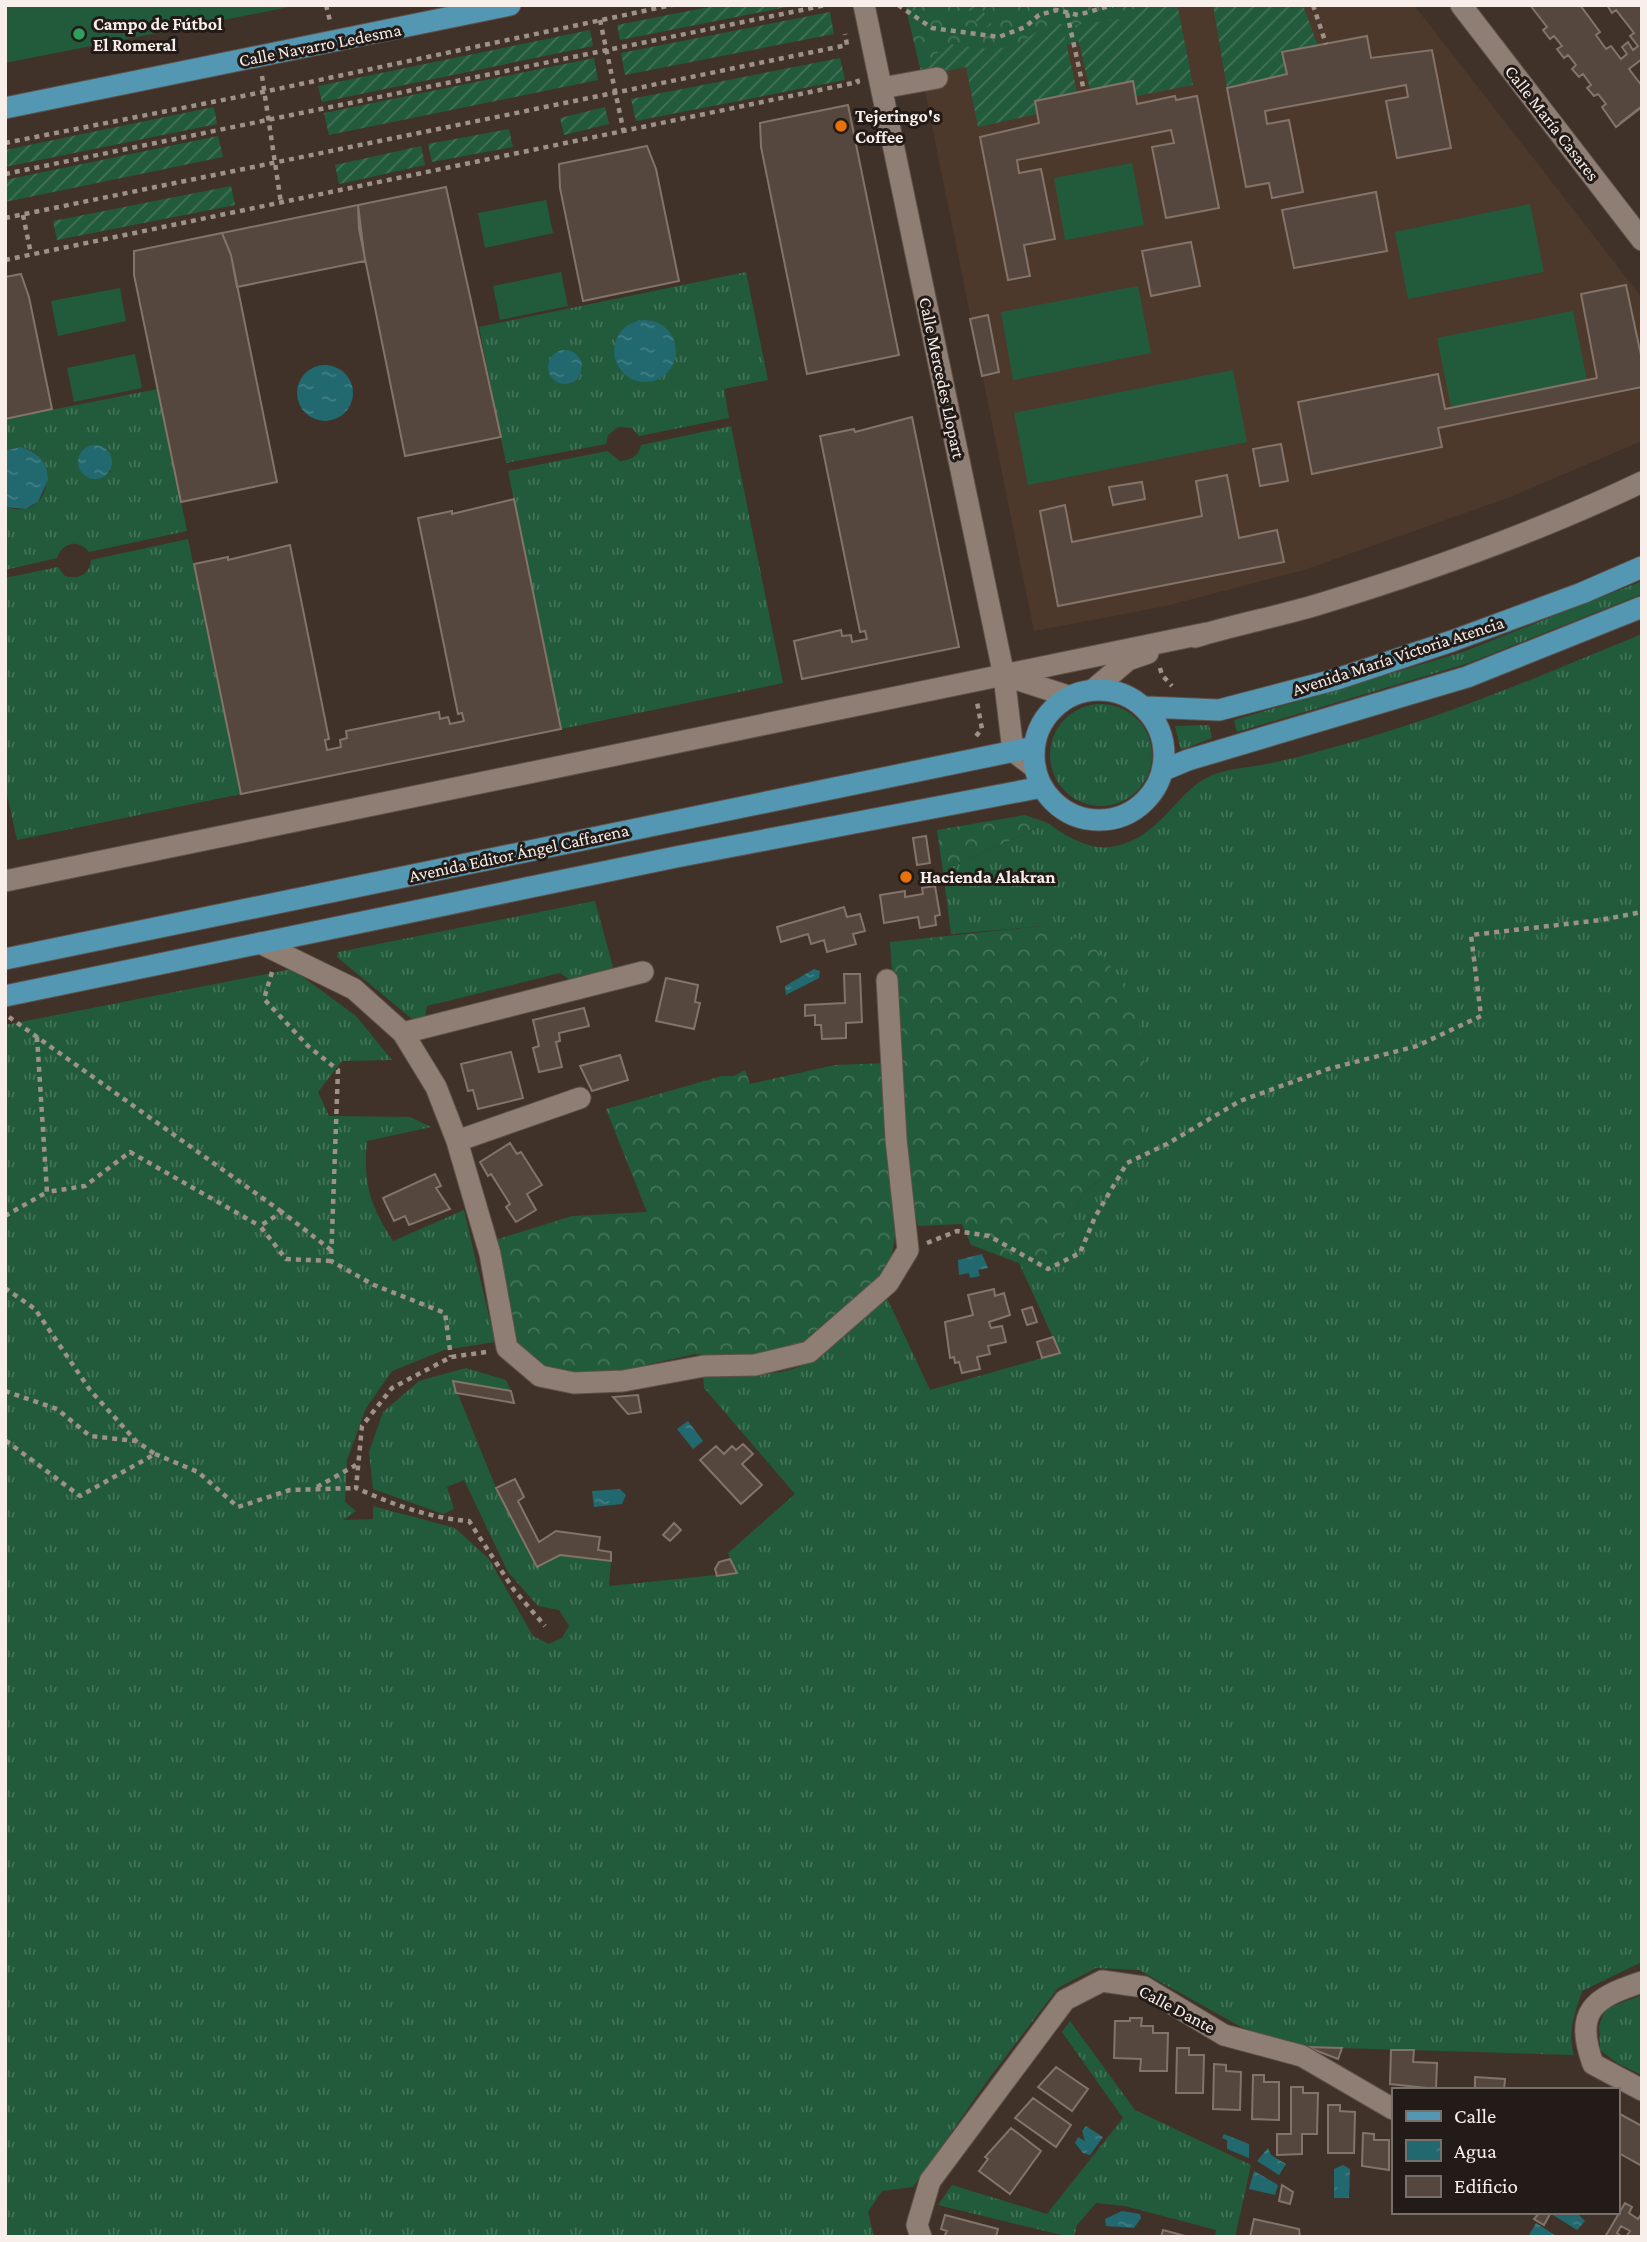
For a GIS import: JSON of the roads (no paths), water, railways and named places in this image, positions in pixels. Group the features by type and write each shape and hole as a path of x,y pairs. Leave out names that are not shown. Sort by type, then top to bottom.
{"main road":[{"name":"Calle Navarro Ledesma","path":"5,108 510,5"},
{"name":"Avenida María Victoria Atencia","path":"1146,707 1219,710 1337,679 1478,632 1642,567"},
{"path":"1164,770 1188,760 1467,677 1642,607"},
{"path":"1094,689 1122,692 1146,707 1163,736 1164,770 1156,788 1144,803 1127,814 1109,820 1070,814 1054,803 1031,764 1044,717 1068,696 1094,689"},
{"name":"Avenida Editor Ángel Caffarena","path":"5,996 676,857 1031,764"},
{"name":"Avenida Editor Ángel Caffarena","path":"5,959 1031,764"}],"street":[{"name":"Calle Mercedes Llopart","path":"864,5 1004,676 1031,764"},
{"name":"Calle María Casares","path":"1461,5 1642,240"},
{"path":"882,88 936,78"},
{"path":"5,881 1207,633 1322,604 1437,565 1586,508 1642,482"},
{"path":"1094,689 1128,660 1207,633"},
{"path":"1004,676 1068,696"},
{"path":"260,943 354,989 403,1033 436,1087 457,1141 491,1254 506,1348 540,1376 574,1383 623,1381 704,1366 755,1365 809,1352 888,1283 908,1250 896,1139 887,980"},
{"path":"403,1033 643,972"},
{"path":"457,1141 580,1098"},
{"name":"Calle Dante","path":"921,2237 917,2225 930,2181 1065,2000 1102,1980 1144,1987 1224,2035 1302,2056 1392,2108"},
{"path":"1642,1982 1602,1997 1585,2018 1585,2041 1593,2064 1642,2090"}],"water":[{"path":"639,320 651,320 667,329 674,339 674,363 667,373 651,382 639,382 628,377 619,368 614,357 614,345 619,334 628,325"},
{"path":"565,350 577,355 582,367 577,379 565,384 553,379 548,367 553,355"},
{"path":"325,365 336,367 345,373 351,382 351,404 345,413 336,419 325,421 314,419 305,413 299,404 297,393 299,382 305,373 314,367"},
{"path":"95,445 107,450 112,462 107,474 95,479 83,474 78,462 83,450"},
{"path":"20,447 32,451 40,458 46,468 48,480 38,502 25,509 5,507 5,450"},
{"path":"814,969 820,971 819,978 786,995 785,986"},
{"path":"982,1254 988,1268 978,1270 980,1276 970,1278 969,1273 959,1275 958,1260"},
{"path":"688,1421 703,1441 693,1449 677,1429"},
{"path":"620,1489 626,1495 622,1504 594,1507 592,1491"},
{"path":"1086,2126 1103,2137 1090,2155 1083,2153 1075,2143 1078,2137 1085,2141 1082,2131"},
{"path":"1224,2134 1249,2144 1249,2158 1227,2149 1227,2140 1222,2138"},
{"path":"1268,2148 1271,2155 1286,2164 1279,2175 1257,2161"},
{"path":"1343,2165 1350,2169 1349,2198 1334,2198 1334,2169"},
{"path":"1254,2171 1278,2185 1275,2195 1249,2189"},
{"path":"1122,2211 1140,2214 1141,2218 1134,2228 1106,2226 1105,2219"},
{"path":"1578,2214 1585,2221 1577,2230 1553,2215"},
{"path":"1536,2223 1558,2237 1529,2235"}],"place":[{"name":"Campo de Fútbol El Romeral","path":"79,34"},
{"name":"Tejeringo's Coffee","path":"841,126"},
{"name":"Hacienda Alakran","path":"906,877"}]}
